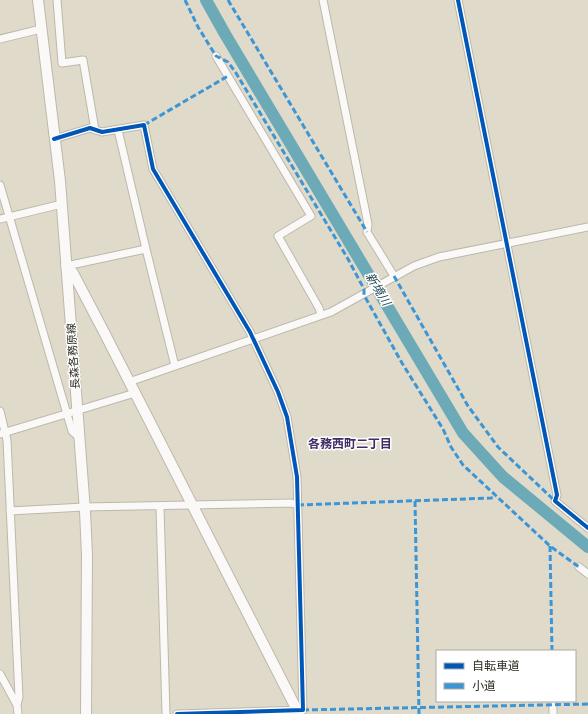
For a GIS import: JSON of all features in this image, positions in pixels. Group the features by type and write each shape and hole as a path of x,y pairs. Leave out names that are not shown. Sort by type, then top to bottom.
{"main road":[{"name":"長森各務原線","path":"38,0 62,204 84,507 87,555 86,714"},
{"path":"66,266 73,273 298,713"}],"street":[{"path":"58,0 62,63 83,60 95,130"},
{"path":"323,0 368,224 367,232 394,276"},
{"path":"458,0 557,495 555,501 588,528"},
{"path":"0,39 41,29"},
{"path":"216,56 311,216 278,236 319,308 321,315"},
{"path":"54,138 90,128 102,132 144,125 153,169 253,338 278,392 287,417 297,477 303,710 298,713 177,714"},
{"path":"118,130 175,366"},
{"path":"0,184 66,414 72,430 79,437"},
{"path":"0,219 62,204"},
{"path":"129,382 344,306 394,276 414,266 439,257 588,227"},
{"path":"66,266 146,249"},
{"path":"3,433 135,393"},
{"path":"0,411 10,511 19,697 16,705"},
{"path":"10,511 84,507 160,507 291,503 298,505"},
{"path":"160,507 166,714"},
{"path":"579,567 588,574"},
{"path":"0,674 16,705 18,714"},
{"path":"553,705 553,714"}],"waterway":[{"name":"新境川","path":"206,0 463,433 503,477 588,547"}],"marked path":[{"path":"185,0 198,27 216,56 228,62 236,73 348,259 364,289 364,295 402,363 443,429 451,447 463,465 550,546 579,567"},
{"path":"228,0 367,232"},
{"path":"144,125 228,76"},
{"path":"394,276 468,406 498,447 555,501"},
{"path":"298,505 496,497"},
{"path":"415,501 419,714"},
{"path":"550,546 552,650"},
{"path":"303,710 588,704"}],"cycle path":[{"path":"458,0 557,495 555,501 588,528"},
{"path":"54,139 90,128 102,132 144,125 153,169 250,332 278,392 287,417 297,477 303,710 177,714"}],"district":[{"name":"各務西町二丁目","path":"350,444"}]}
